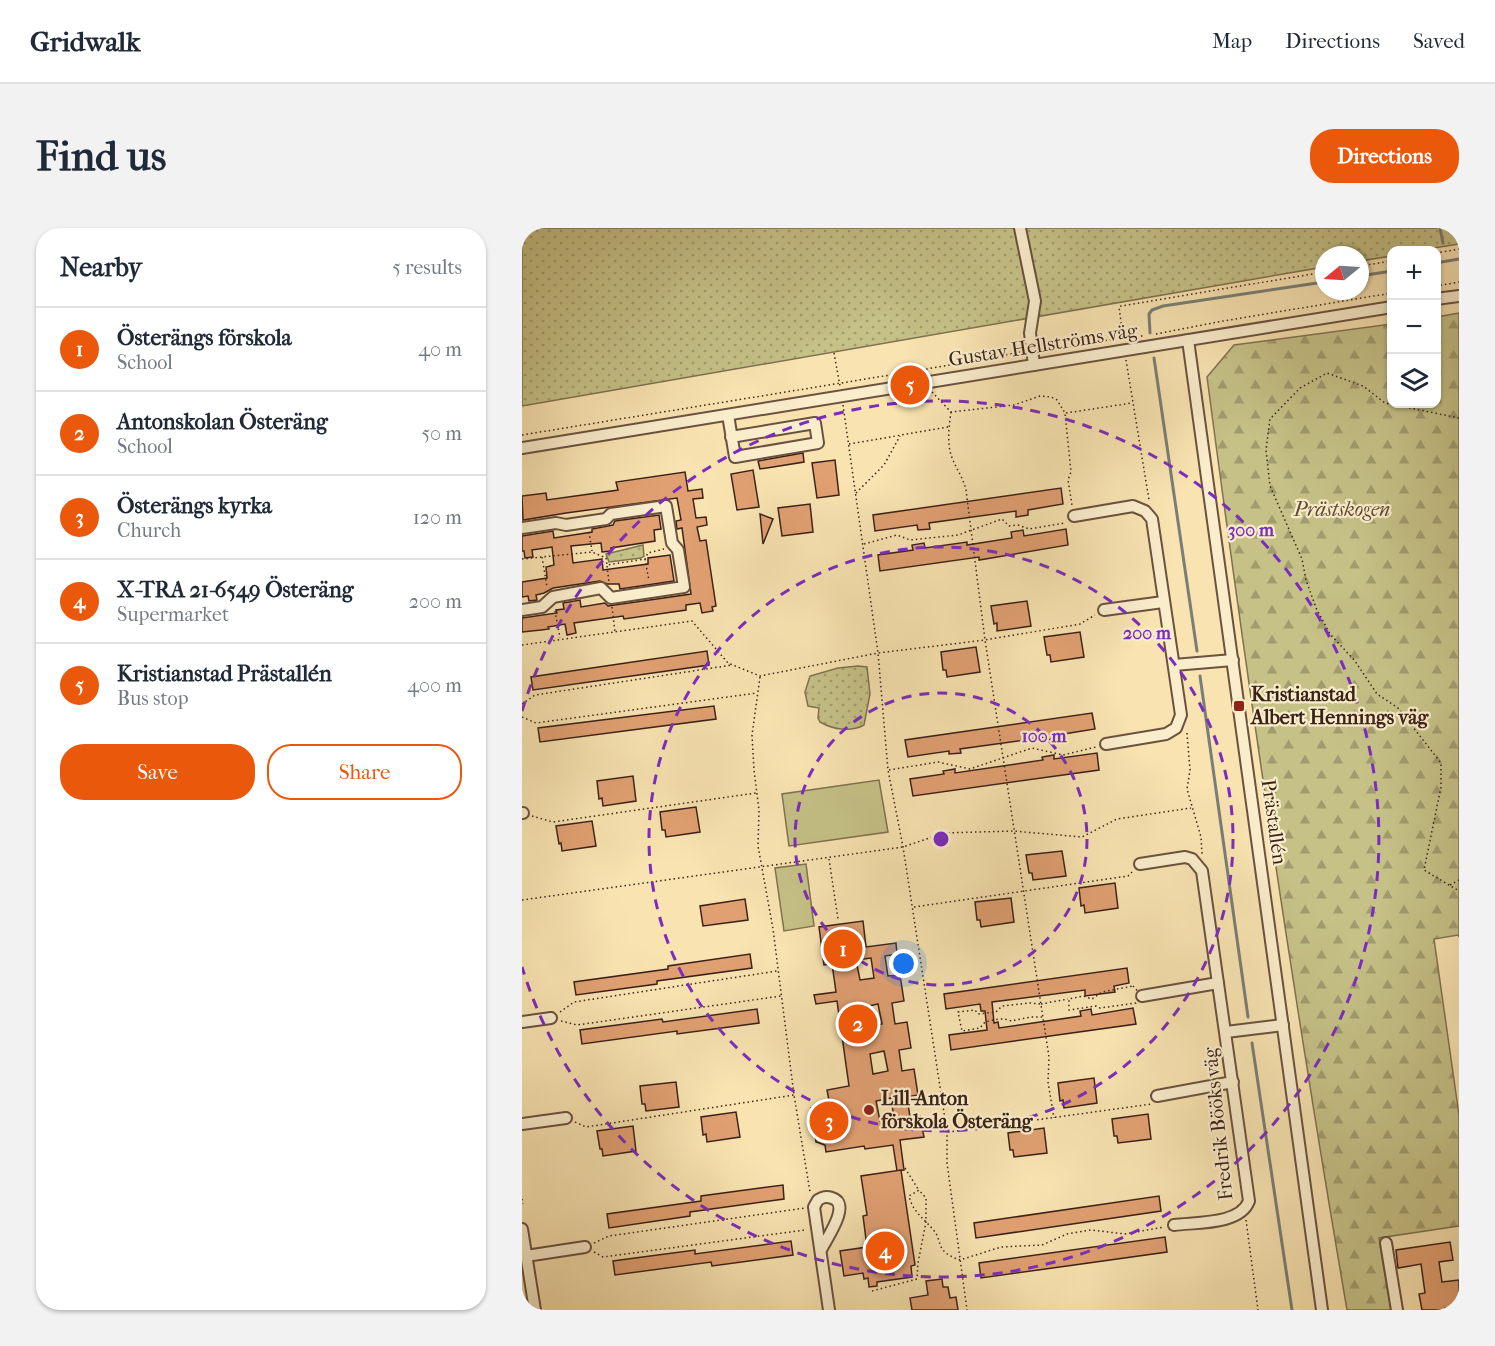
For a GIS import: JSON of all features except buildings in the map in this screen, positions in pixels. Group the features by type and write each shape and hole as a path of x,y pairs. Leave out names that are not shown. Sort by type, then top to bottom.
{"street":[{"path":"1020,228 1035,301 1030,333 1034,365"},
{"path":"1441,298 1459,296"},
{"name":"Gustav Hellströms väg","path":"522,448 1387,307"},
{"name":"Prästallén","path":"1188,340 1322,1310"},
{"path":"728,415 731,437 735,456 818,443 815,423 731,437"},
{"path":"522,528 606,519 611,514 666,506 672,543 678,550 684,587 611,597 601,588 553,597 542,607 522,610"},
{"path":"1074,516 1133,506 1145,511 1152,519 1174,665 1181,715 1176,728 1166,734 1106,744"},
{"path":"1104,610 1163,602"},
{"path":"1174,665 1233,660"},
{"path":"1140,864 1185,857 1192,859 1202,872"},
{"name":"Fredrik Bööks väg","path":"1174,1225 1231,1218 1243,1211 1249,1201 1202,872"},
{"path":"1142,996 1218,983"},
{"path":"522,1022 551,1018"},
{"name":"Fredrik Bööks väg","path":"1226,1032 1282,1025"},
{"path":"1157,1096 1233,1082"},
{"path":"522,1124 566,1118"},
{"path":"821,1250 840,1214 837,1200 822,1197 816,1204 818,1229 829,1310"},
{"path":"522,1229 535,1310"},
{"path":"1386,1243 1397,1310"},
{"path":"526,1256 585,1247"}],"path":[{"path":"1441,252 1459,249"},
{"path":"1369,265 1387,262"},
{"path":"1152,519 1119,307 1315,274"},
{"path":"1441,285 1459,282"},
{"path":"1156,334 1387,294"},
{"path":"522,435 1007,356 1032,349 1052,349 1123,337 1147,336"},
{"path":"834,353 878,653 888,770 913,907 947,1132 947,1163 967,1310"},
{"path":"1459,418 1385,403 1363,386 1328,373 1300,388 1270,419 1266,450 1270,486 1302,559 1306,580 1316,608 1330,634 1354,661 1377,694 1398,708 1441,763 1441,787 1424,870 1459,891"},
{"path":"931,390 951,412"},
{"path":"862,544 897,535 910,540 971,532 1002,519 1009,526 1018,525 1029,529 1065,524 1074,516 1068,480 1071,472 1065,413 1057,400 1040,396 1014,405 951,412"},
{"path":"1065,413 1133,403"},
{"path":"951,412 948,427 951,456 964,483 1013,831 1049,1057 1048,1082 1054,1119"},
{"path":"847,444 948,427"},
{"path":"855,494 884,465 900,435"},
{"path":"588,521 592,552"},
{"path":"651,592 645,559 648,553 662,551 672,543"},
{"path":"522,559 592,552 606,558 607,565 645,559"},
{"path":"522,645 692,621 728,663 760,676 878,653 985,640 1080,624 1104,610"},
{"path":"522,704 535,695 733,665"},
{"path":"585,1247 609,1236 816,1204 810,1195 763,867 758,846 759,810 752,735 760,676"},
{"path":"522,717 536,723 757,693"},
{"path":"1181,715 1186,726 1190,770 1187,789 1201,837 1202,872"},
{"path":"888,770 938,762 970,769 1032,748 1063,755 1106,744"},
{"path":"522,813 553,822 756,793"},
{"path":"522,900 903,848 944,833 1013,831 1082,837 1117,819 1191,808"},
{"path":"828,858 837,919"},
{"path":"913,907 1128,876 1140,864"},
{"path":"1449,885 1459,880"},
{"path":"551,1018 574,1002 778,971"},
{"path":"1043,1017 1011,1021 996,1019 985,1022 980,1028 963,1031 958,1012 975,1010 978,1014 996,1012 1002,1006 1041,1004 1083,996 1092,999 1102,992 1133,986 1142,996 1136,1003 1069,1010 1069,999"},
{"path":"551,1018 577,1025 781,996"},
{"path":"566,1118 586,1127 794,1095"},
{"path":"947,1132 1152,1104 1157,1096"},
{"path":"872,1291 917,1279 926,1222 926,1198 905,1168"},
{"path":"919,1190 909,1196 912,1209 936,1233 943,1250 960,1260 1001,1247 1042,1245 1067,1234 1091,1230 1125,1234 1174,1225"},
{"path":"522,1198 523,1204"},
{"path":"1243,1211 1258,1310"},
{"path":"585,1247 603,1257 818,1229"}],"green space":[{"path":"522,228 1459,228 1459,244 1441,247 1387,246 1387,257 1369,260 1369,246 1315,246 1315,269 522,406"},
{"name":"Prästskogen","path":"1459,313 1459,937 1458,935 1434,939 1459,1115 1459,1226 1379,1238 1391,1310 1347,1310 1272,844 1207,377 1234,345 1387,325 1387,408 1441,408 1441,316"},
{"path":"643,545 644,556 641,558 609,562 606,554"},
{"path":"867,667 870,694 864,725 854,729 842,729 820,722 819,708 808,706 805,692 810,676 838,668"},
{"path":"879,780 888,832 789,846 782,794"},
{"path":"806,864 814,926 784,931 775,868"}],"waterway":[{"path":"1440,228 1443,243"},
{"path":"1441,262 1459,259"},
{"path":"1369,275 1387,272"},
{"path":"1150,333 1149,314 1152,310 1163,306 1315,283"},
{"path":"1154,358 1197,651"},
{"path":"1200,676 1248,1017"},
{"path":"1252,1043 1292,1310"}],"place":[{"name":"Kristianstad Prästallén","path":"910,385"},
{"name":"Kristianstad Albert Hennings väg","path":"1239,706"},
{"name":"Österängs förskola","path":"843,949"},
{"name":"Antonskolan Österäng","path":"858,1024"},
{"name":"Lill-Anton förskola Österäng","path":"869,1110"},
{"name":"Österängs kyrka","path":"829,1121"},
{"name":"X-TRA 21-6549 Österäng","path":"885,1251"}]}
